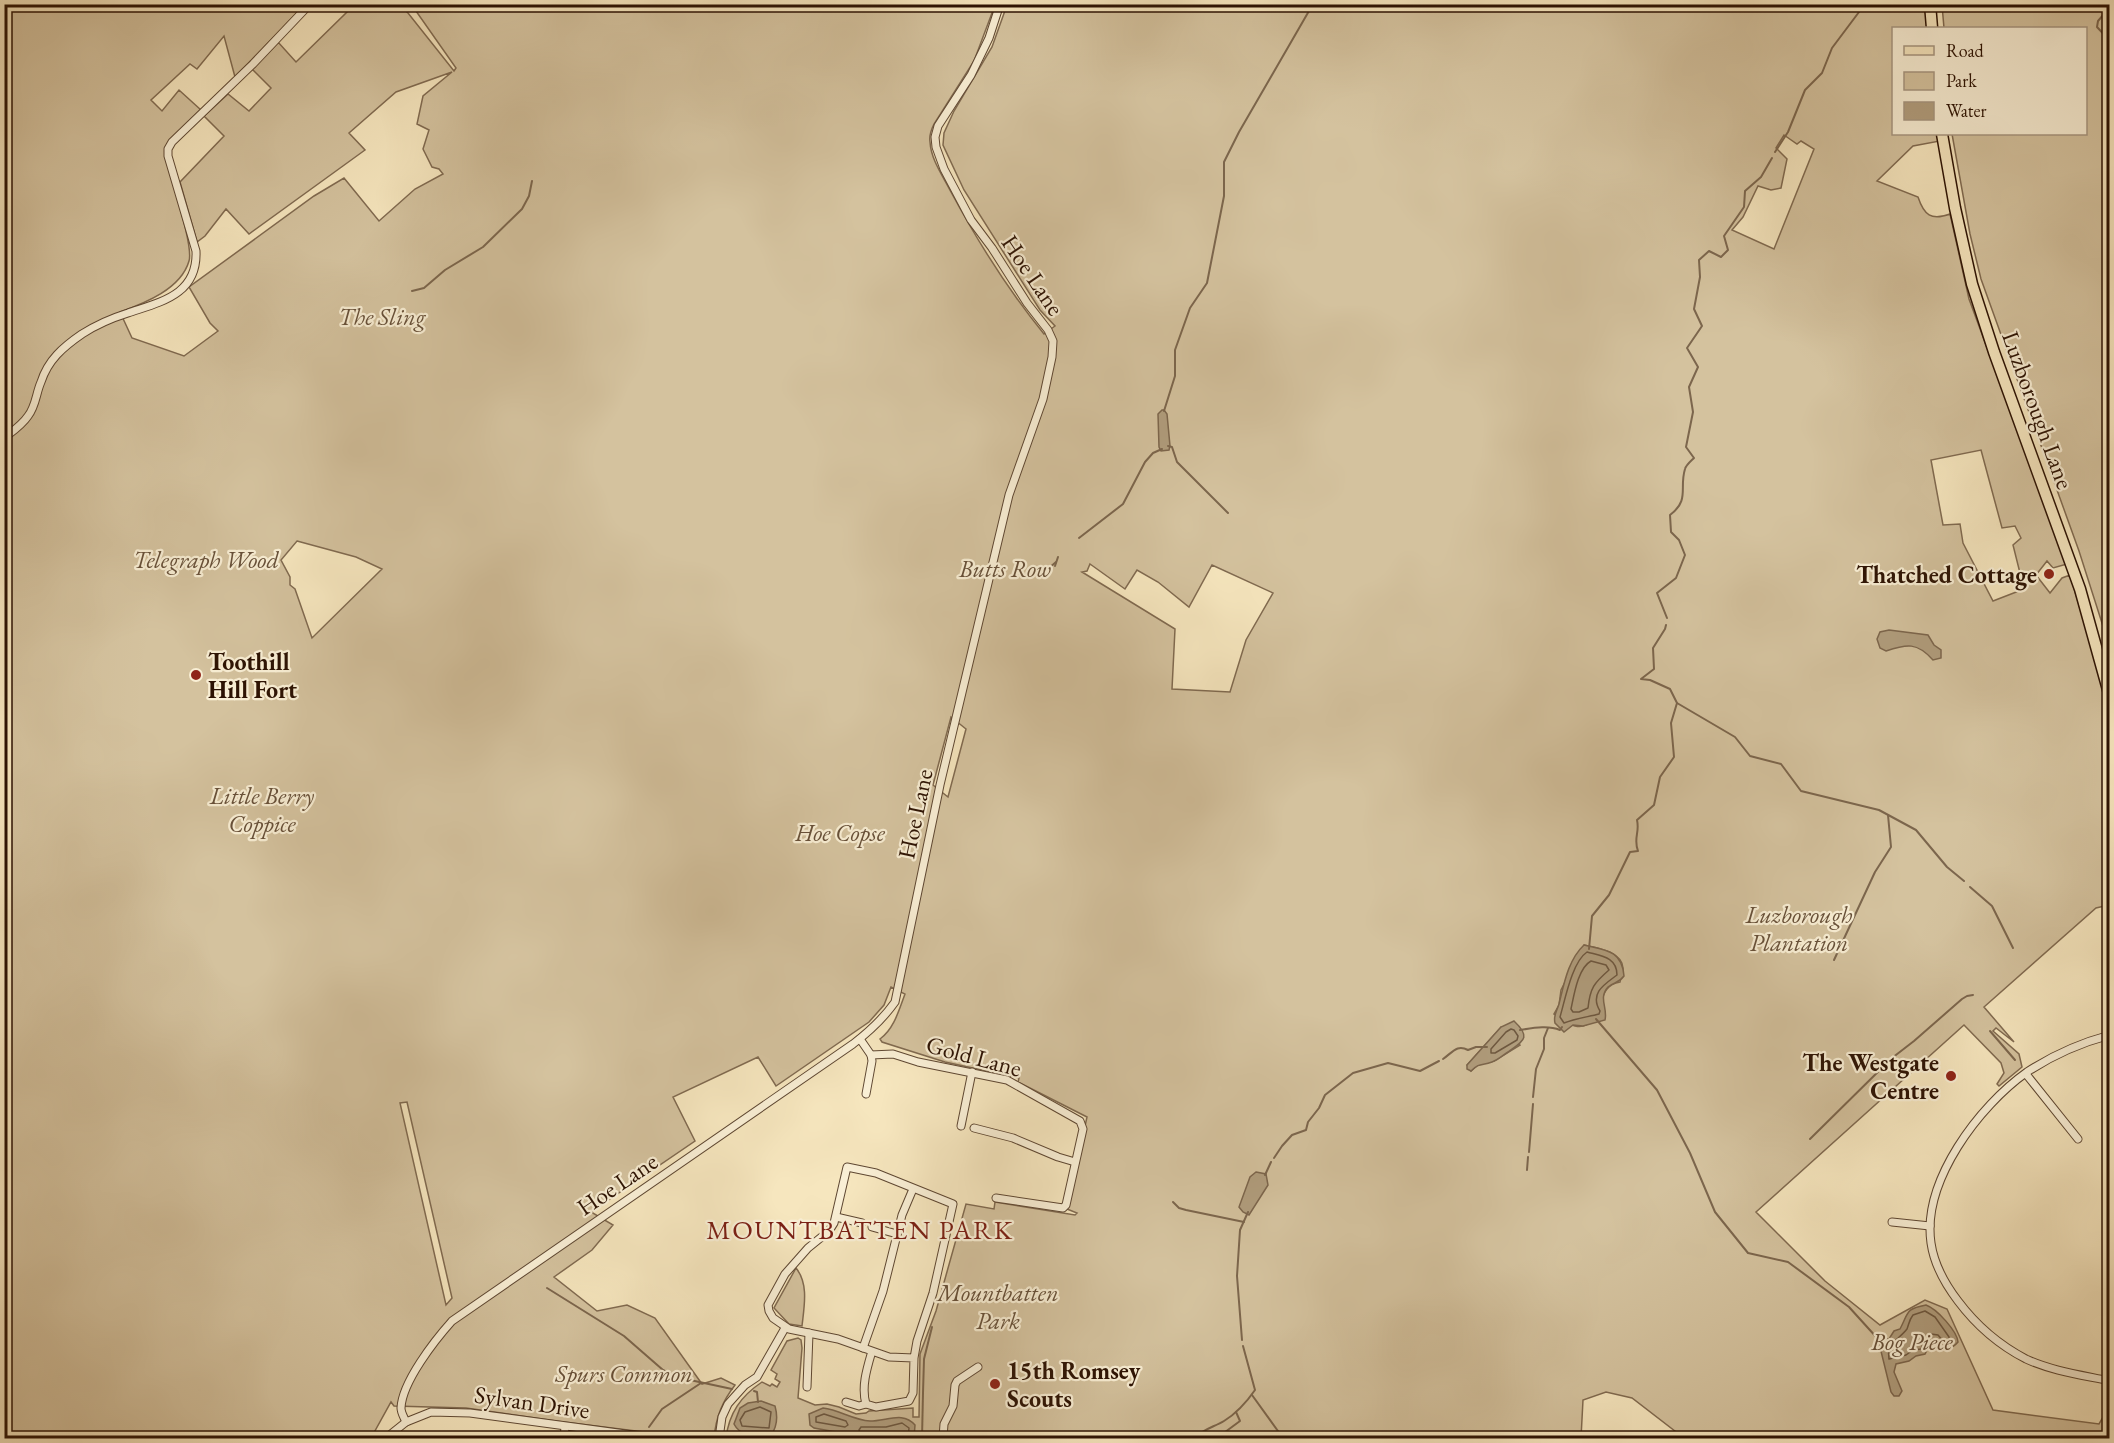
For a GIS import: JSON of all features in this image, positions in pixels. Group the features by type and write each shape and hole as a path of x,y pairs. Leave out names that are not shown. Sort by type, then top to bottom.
{"main road":[{"path":"1930,4 1932,27"},
{"name":"Luzborough Lane","path":"1942,135 1972,284 1998,364 2079,589 2109,697"}],"street":[{"path":"4,438 28,416 34,406 46,370 53,357 64,347 105,321 163,302 178,292 187,282 196,262 195,251 168,149 172,142 246,71 310,4"},
{"name":"Hoe Lane","path":"406,1422 401,1411 403,1395 431,1345 452,1321 860,1039 885,1017 895,1002 940,785 1009,495 1043,399 1052,357 1053,342 1048,330 971,220 944,169 936,147 935,137 943,117 971,75 989,38 1000,4"},
{"path":"2109,1035 2072,1047 2026,1074 1986,1108 1949,1162 1936,1194 1930,1226 1931,1244 1936,1264 1944,1281 1981,1328 2028,1359 2068,1372 2109,1381"},
{"path":"860,1039 871,1055 871,1074 866,1094"},
{"name":"Gold Lane","path":"871,1055 892,1054 1015,1083 1080,1121 1083,1129 1066,1205 1063,1208 996,1198"},
{"path":"962,1126 972,1072"},
{"path":"2026,1074 2078,1139"},
{"path":"974,1128 1013,1138 1075,1162"},
{"path":"846,1401 859,1406 866,1404 876,1407 909,1401 913,1393 917,1341 933,1293 953,1204 876,1173 847,1167 836,1217 829,1231 791,1265 768,1305 769,1311 785,1328 838,1339 889,1357 914,1358"},
{"path":"863,1348 883,1291 902,1215 913,1189"},
{"path":"836,1217 862,1223"},
{"path":"1892,1222 1930,1226"},
{"path":"872,1227 897,1234"},
{"path":"719,1438 722,1417 728,1404 745,1385 757,1377 785,1328"},
{"path":"807,1387 809,1333"},
{"path":"866,1404 865,1378 872,1351"},
{"path":"943,1438 944,1424 953,1406 955,1385 957,1381 978,1367"},
{"name":"Sylvan Drive","path":"406,1422 431,1412 460,1412 655,1438"},
{"path":"386,1438 406,1422"},
{"path":"564,1438 565,1426"}],"green space":[{"path":"291,4 299,11 235,77 224,36 197,69 190,64 151,100 162,111 179,90 201,110 165,152 185,225 190,253 189,261 178,280 161,294 120,312 132,338 184,356 218,331 210,323 189,287 314,196 344,178 379,221 415,189 443,174 439,169 432,167 423,149 429,130 417,124 423,96 452,72 396,92 349,133 365,150 249,234 226,209 205,236 197,242 180,182 224,136 204,116 228,94 249,111 271,88 252,69 278,42 296,62 348,11 340,5 399,5 454,71 456,68 416,11 409,5 995,5 974,61 933,126 930,133 931,149 935,162 961,211 1006,283 1044,334 1055,326 1040,310 964,190 943,145 944,133 954,111 992,47 1007,5 1929,5 1928,27 1892,27 1892,135 1939,135 1940,141 1913,146 1877,181 1918,197 1929,215 1938,217 1950,214 1969,299 2067,564 2053,568 2047,561 2036,575 2050,593 2062,578 2070,575 2110,716 2109,905 2096,908 1984,1007 2014,1042 1996,1028 1993,1031 2019,1054 2022,1067 1999,1086 1997,1084 2004,1073 2001,1063 1964,1025 1756,1212 1825,1281 1880,1325 1925,1300 1947,1309 1993,1410 2099,1424 2109,1407 2109,1438 1684,1438 1632,1398 1606,1392 1583,1400 1581,1438 726,1438 733,1413 748,1393 762,1382 777,1387 780,1382 775,1379 777,1374 771,1370 787,1341 798,1338 801,1340 802,1348 798,1398 815,1405 827,1404 839,1407 856,1414 913,1408 913,1417 919,1417 920,1354 936,1311 966,1204 994,1209 995,1202 1075,1215 1077,1213 1067,1209 1087,1117 1018,1082 1019,1078 945,1062 882,1042 880,1039 892,1025 905,994 891,987 884,1005 869,1022 776,1086 758,1057 673,1097 695,1141 591,1212 613,1225 592,1250 554,1277 597,1311 627,1305 655,1318 702,1384 721,1378 735,1385 720,1410 714,1438 692,1438 466,1408 394,1406 391,1402 371,1438 5,1438 5,5","holes":["1784,135 1797,144 1801,141 1814,149 1774,249 1732,230 1743,217 1758,186 1771,190 1781,188 1787,159 1776,148","1981,450 2002,528 2015,526 2021,538 2013,545 2024,589 1993,601 1963,543 1960,524 1943,525 1931,460","297,541 356,557 382,569 312,638 295,589 290,585 290,577 281,560","1090,564 1125,589 1137,570 1158,582 1189,607 1212,565 1273,593 1246,640 1230,692 1172,689 1175,629 1082,572 1087,571","951,717 966,729 948,797 933,785","1584,945 1608,951 1622,962 1620,982 1607,989 1596,1014 1588,1024 1575,1026 1554,1014 1559,1005 1561,990","1501,1027 1520,1045 1494,1061 1479,1064 1471,1071 1467,1065","407,1102 452,1298 446,1305 400,1103"]},
{"path":"1942,5 2109,5 2109,645 2079,551 1981,279 1970,234 1952,135 2087,135 2087,27 1944,27"},
{"path":"796,1268 804,1288 802,1326 789,1324 774,1308"}],"water":[{"path":"1162,410 1167,414 1170,446 1169,450 1161,451 1158,414"},
{"path":"1889,630 1928,635 1934,645 1941,650 1941,658 1933,660 1922,650 1911,646 1886,651 1880,648 1877,639 1880,632"},
{"path":"1584,945 1605,950 1616,956 1623,967 1624,976 1605,991 1603,999 1605,1020 1583,1026 1573,1025 1564,1032 1555,1023 1555,1015 1570,965"},
{"path":"1514,1021 1523,1031 1521,1042 1494,1061 1479,1065 1471,1071 1467,1069 1467,1065 1501,1027"},
{"path":"1256,1172 1266,1174 1268,1185 1249,1215 1239,1207 1250,1177"},
{"path":"1926,1305 1946,1321 1958,1342 1945,1348 1933,1339 1925,1354 1896,1364 1894,1372 1902,1391 1899,1396 1894,1396 1891,1392 1878,1339 1880,1337 1889,1339 1894,1331 1900,1329 1911,1310"},
{"path":"761,1401 775,1406 775,1429 771,1435 750,1435 741,1432 734,1424 740,1408 748,1403"},
{"path":"823,1408 870,1421 905,1418 915,1425 914,1438 869,1438 814,1428 810,1425 809,1414"}],"waterway":[{"path":"1164,411 1175,376 1175,350 1190,308 1207,283 1224,196 1224,162 1313,4"},
{"path":"1775,152 1788,132 1805,90 1822,73 1832,48 1865,4"},
{"path":"2110,7 2098,21 2097,27 2110,41"},
{"path":"1667,618 1657,593 1676,578 1685,555 1679,540 1671,532 1670,515 1680,504 1685,469 1694,458 1686,447 1693,412 1689,387 1698,367 1687,348 1702,326 1694,309 1700,277 1699,260 1709,251 1721,257 1728,250 1724,236 1744,207 1745,191 1761,177 1772,158"},
{"path":"412,291 424,288 445,270 483,247 522,209 529,196 532,181"},
{"path":"1168,446 1172,447 1177,462 1228,513"},
{"path":"1079,538 1123,504 1145,462 1153,453 1162,449"},
{"path":"1055,566 1058,557"},
{"path":"1049,568 1056,562"},
{"path":"1589,949 1592,916 1609,895 1630,852 1638,851 1637,820 1654,805 1660,777 1674,757 1671,723 1677,703 1670,689 1650,680 1641,679 1654,669 1653,648 1666,625"},
{"path":"1677,703 1735,737 1750,756 1781,764 1801,791 1879,810 1916,830 1947,867 1964,881"},
{"path":"1834,960 1875,872 1891,847 1888,815"},
{"path":"1970,887 1992,906 2013,948"},
{"path":"1810,1139 1892,1058 1962,999 1973,995"},
{"path":"1596,1019 1657,1090 1690,1153 1715,1212 1748,1253 1788,1262 1849,1307 1878,1339"},
{"path":"1520,1030 1545,1027 1560,1030 1562,1027"},
{"path":"1533,1097 1536,1069 1544,1049 1544,1038 1548,1028"},
{"path":"1990,1031 2015,1060"},
{"path":"1443,1059 1458,1048 1468,1050 1487,1047"},
{"path":"1274,1158 1292,1135 1306,1130 1308,1122 1319,1108 1325,1095 1353,1073 1388,1063 1420,1071 1439,1061"},
{"path":"1529,1152 1533,1104"},
{"path":"1527,1170 1528,1157"},
{"path":"1265,1175 1271,1162"},
{"path":"1173,1202 1179,1208 1186,1210 1244,1222"},
{"path":"1242,1340 1237,1276 1240,1230 1248,1212"},
{"path":"547,1288 624,1336 663,1370 676,1377 732,1389"},
{"path":"923,1393 924,1359 932,1327"},
{"path":"1195,1438 1233,1415 1255,1390 1243,1346"},
{"path":"649,1427 662,1409 701,1383"},
{"path":"754,1391 757,1392 758,1402"},
{"path":"922,1438 923,1393"},
{"path":"1252,1395 1283,1438"},
{"path":"1217,1438 1240,1421 1236,1412"}],"place":[{"name":"Thatched Cottage","path":"2049,574"},
{"name":"Toothill Hill Fort","path":"196,675"},
{"name":"The Westgate Centre","path":"1951,1076"},
{"name":"15th Romsey Scouts","path":"995,1384"}],"district":[{"name":"MOUNTBATTEN PARK","path":"860,1229"}],"park label":[{"name":"The Sling","path":"382,316"},
{"name":"Telegraph Wood","path":"206,559"},
{"name":"Butts Row","path":"1005,568"},
{"name":"Little Berry Coppice","path":"262,809"},
{"name":"Hoe Copse","path":"840,832"},
{"name":"Luzborough Plantation","path":"1799,928"},
{"name":"Mountbatten Park","path":"998,1306"},
{"name":"Bog Piece","path":"1912,1341"},
{"name":"Spurs Common","path":"624,1373"}]}
